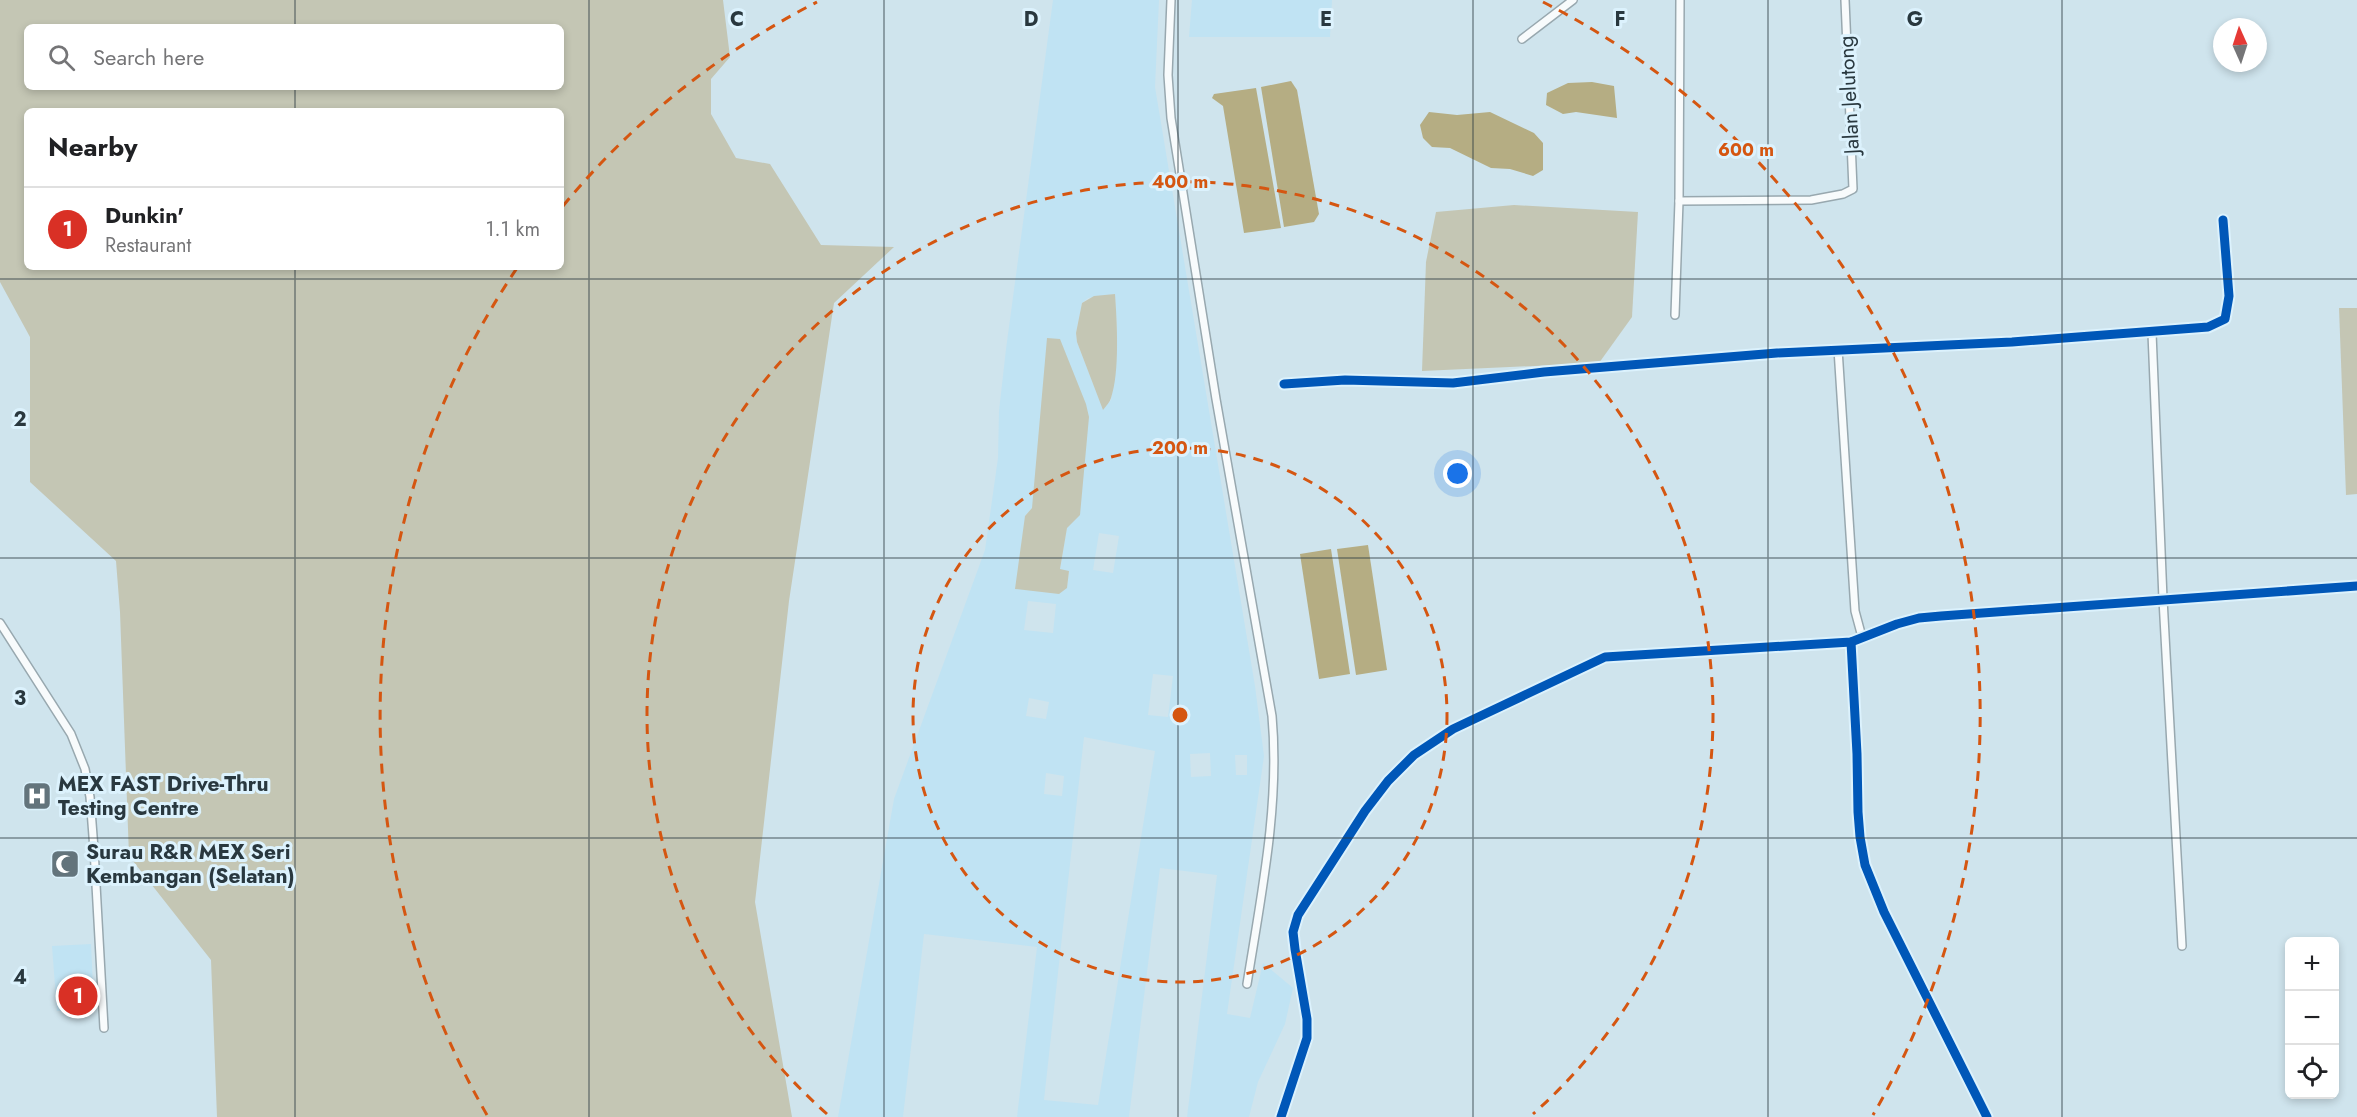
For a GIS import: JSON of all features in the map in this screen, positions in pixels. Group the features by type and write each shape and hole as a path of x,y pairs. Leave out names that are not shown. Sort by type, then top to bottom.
{"street":[{"path":"1171,0 1168,75 1171,118 1275,744 1271,816 1247,984"},
{"path":"1522,39 1573,0"},
{"path":"1675,315 1679,201 1680,0"},
{"name":"Jalan Jelutong","path":"1679,201 1811,200 1843,194 1853,189 1845,0"},
{"path":"1284,384 1345,380 1453,383 1544,372 1838,349 2003,343 2208,327 2225,319 2229,296 2223,220"},
{"path":"2152,333 2163,599 2182,946"},
{"path":"1838,349 1855,611 1862,637"},
{"path":"1281,1117 1307,1038 1305,1005 1294,949 1293,932 1298,915 1365,811 1388,781 1414,755 1453,729 1605,657 1851,642 1919,618 2357,586"},
{"path":"0,623 71,734 85,769 90,797 94,849 104,1028"},
{"path":"1851,642 1858,820 1865,865 1888,921 1987,1117"}],"shaded area":[{"path":"1053,0 1159,0 1155,87 1255,686 1264,756 1227,1014 1250,1018 1263,963 1293,988 1285,1024 1258,1082 1249,1117 1187,1117 1217,875 1160,868 1129,1117 1017,1117 1037,947 924,934 903,1117 838,1117 894,799 985,550 998,458 999,411","holes":["1115,294 1117,332 1115,372 1111,400 1103,409 1077,342 1076,333 1082,303 1088,298","1032,508 1067,527 1060,570 1069,572 1067,587 1025,516","1099,533 1119,536 1113,573 1093,570","1028,601 1056,604 1053,633 1024,630","1153,674 1173,676 1168,717 1148,715","1029,698 1049,702 1046,719 1026,716","1084,737 1155,751 1098,1105 1044,1100","1210,753 1211,776 1191,777 1190,754","1235,755 1247,755 1247,775 1236,775","1046,773 1064,776 1062,796 1044,794"]},
{"path":"1192,0 1332,0 1330,37 1189,37"},
{"path":"1291,81 1297,90 1319,214 1314,222 1284,227 1261,87"},
{"path":"1592,82 1614,86 1617,118 1576,112 1563,114 1546,105 1547,93 1568,83"},
{"path":"1256,88 1281,228 1244,233 1223,106 1212,98 1214,94"},
{"path":"1429,112 1457,115 1490,112 1534,133 1543,143 1543,170 1533,176 1510,169 1491,168 1450,148 1432,147 1423,138 1420,125"},
{"path":"1368,545 1387,670 1356,675 1337,549"},
{"path":"1331,549 1350,674 1319,679 1300,554"},
{"path":"91,944 94,1009 57,1011 52,946"}],"green space":[{"path":"0,0 723,0 730,57 711,79 711,114 736,158 770,164 821,245 894,247 834,303 789,601 755,902 792,1117 217,1117 211,960 129,856 116,561 30,482 30,337 0,282"},
{"path":"1514,205 1638,212 1632,317 1599,363 1422,371 1426,262 1436,212"},
{"path":"1115,294 1116,375 1110,400 1103,410 1077,342 1076,333 1082,303 1094,296"},
{"path":"2339,308 2357,308 2357,494 2346,495"},
{"path":"1047,338 1060,339 1089,417 1080,515 1067,528 1060,569 1069,571 1067,588 1059,594 1015,589 1025,516 1032,508"}],"cycle path":[{"path":"1284,384 1345,380 1453,383 1544,372 1777,353 2012,342 2208,327 2225,319 2229,296 2223,220"},
{"path":"1281,1117 1307,1038 1307,1019 1293,932 1298,915 1365,811 1388,781 1414,755 1453,729 1605,657 1851,642 1919,618 2357,586"},
{"path":"1851,642 1858,812 1865,865 1884,912 1987,1117"}],"place":[{"name":"MEX FAST Drive-Thru Testing Centre","path":"37,796"},
{"name":"Surau R&R MEX Seri Kembangan (Selatan)","path":"65,864"},
{"name":"Dunkin'","path":"78,996"}]}
